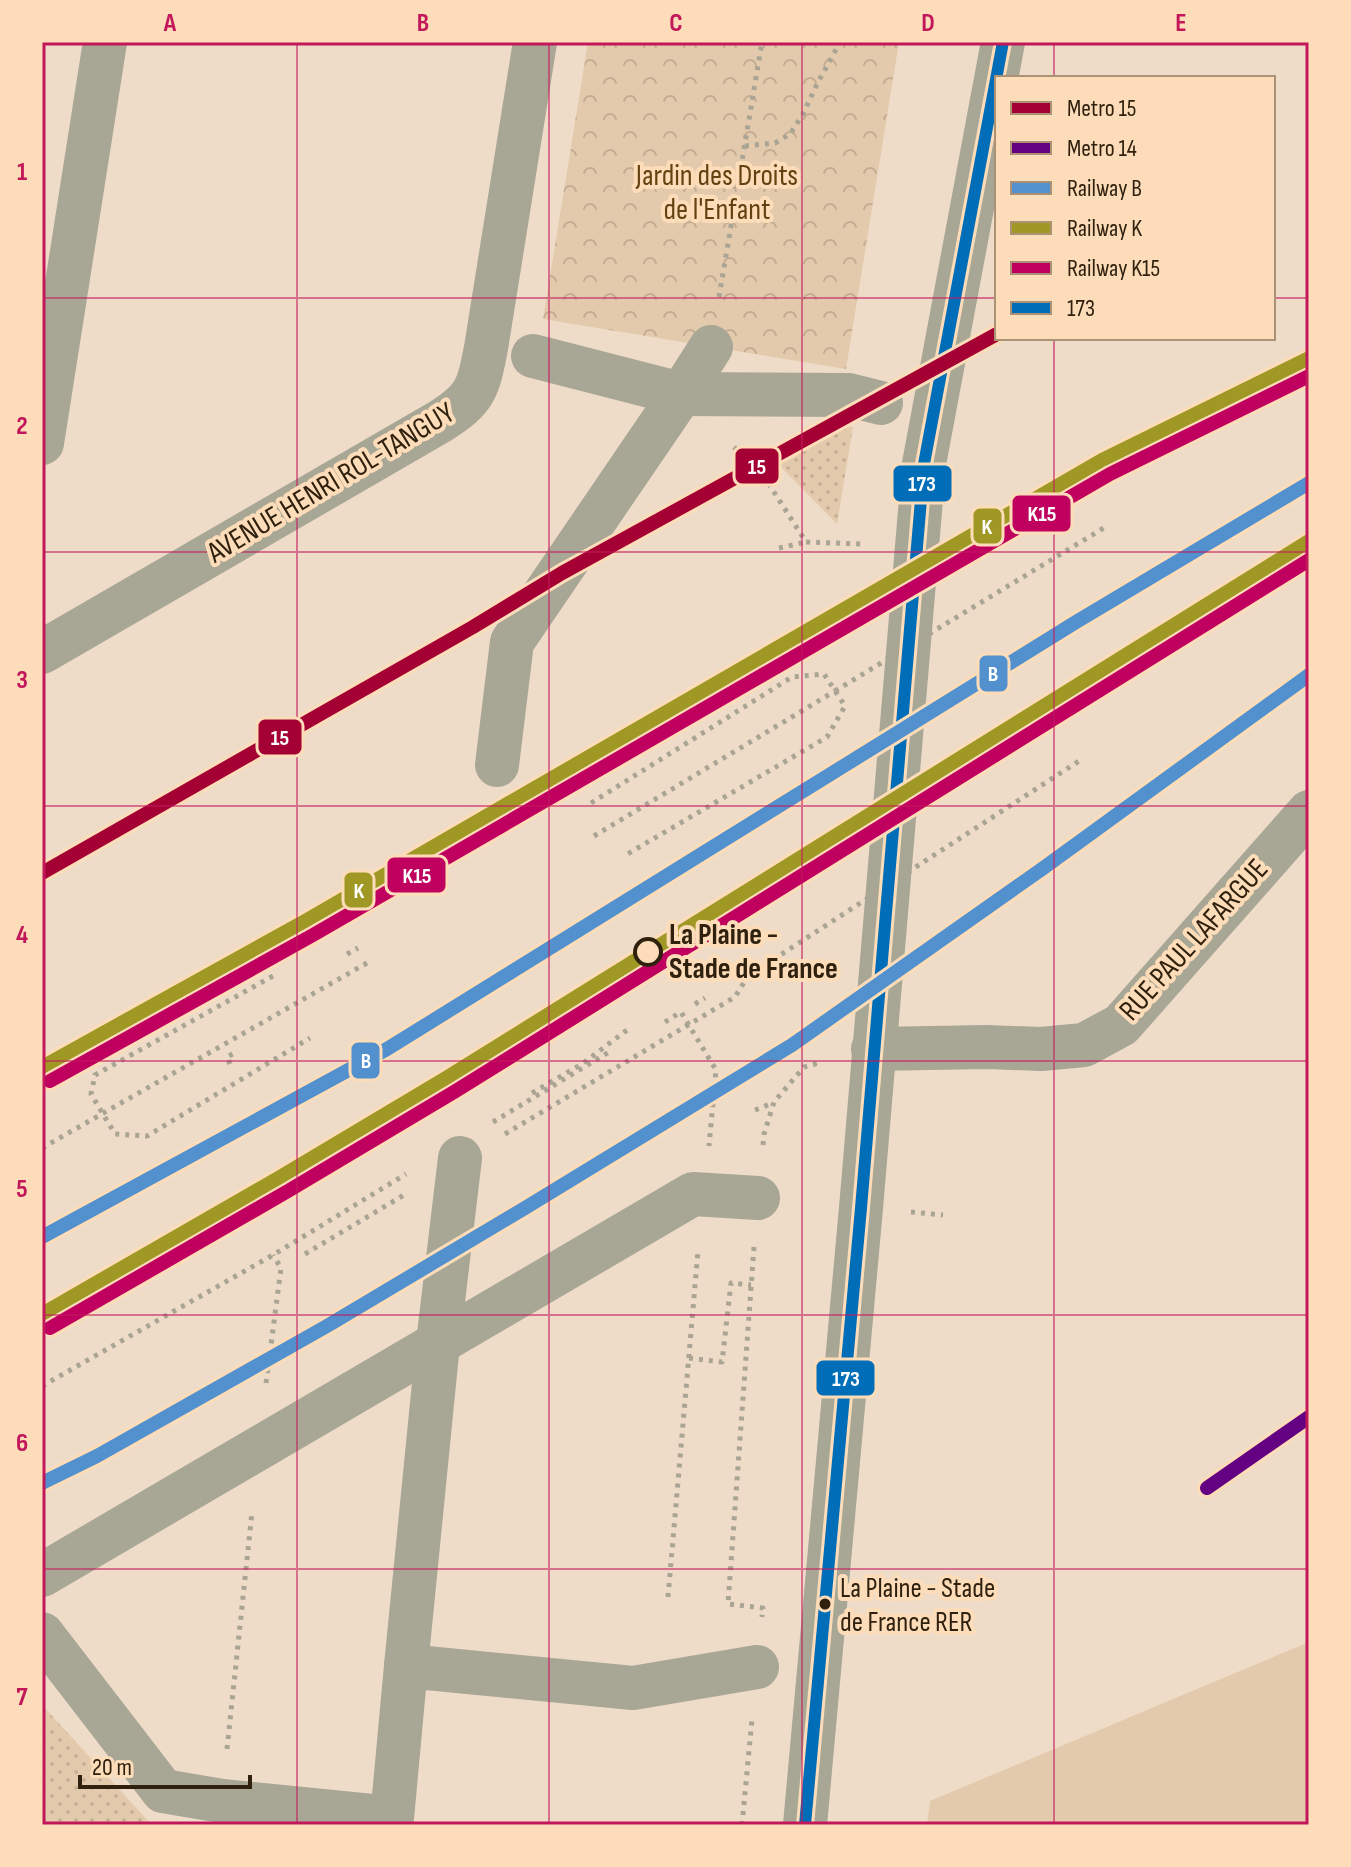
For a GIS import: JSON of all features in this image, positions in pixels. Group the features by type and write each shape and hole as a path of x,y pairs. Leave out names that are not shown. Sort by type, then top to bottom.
{"street":[{"path":"42,443 105,42"},
{"name":"AVENUE HENRI ROL-TANGUY","path":"42,652 439,422 473,395 480,380 486,348 535,42"},
{"path":"997,76 1003,42"},
{"path":"805,1825 924,464 995,85"},
{"path":"497,765 512,642 711,347"},
{"path":"533,356 681,394 849,395 881,403"},
{"name":"RUE PAUL LAFARGUE","path":"873,1049 1041,1049 1084,1045 1121,1025 1309,812"},
{"path":"42,1634 163,1791 222,1801 409,1821 406,1666 460,1158"},
{"path":"42,1575 693,1194 758,1198"},
{"path":"406,1666 633,1688 757,1667"}],"path":[{"path":"711,347 762,42"},
{"path":"745,146 775,143 790,134 840,42"},
{"path":"681,394 765,478 806,542"},
{"path":"594,836 1107,526"},
{"path":"779,548 806,542 861,544"},
{"path":"591,803 792,677 824,674 845,706 827,737 624,856"},
{"path":"673,1035 735,997 748,976 1079,761"},
{"path":"347,954 358,948"},
{"path":"42,1148 367,963"},
{"path":"273,976 95,1075 91,1094 115,1134 147,1136 310,1038"},
{"path":"695,1004 705,998"},
{"path":"665,1022 681,1012 716,1070 715,1089"},
{"path":"532,1093 582,1064 631,1027"},
{"path":"728,1604 764,1134 774,1102 804,1067 873,1049"},
{"path":"230,1064 227,1057 238,1051"},
{"path":"582,1064 614,1054"},
{"path":"755,1110 774,1102"},
{"path":"42,1386 309,1232"},
{"path":"268,1361 281,1268 273,1255"},
{"path":"689,1358 722,1362 731,1283 751,1285"},
{"path":"668,1597 694,1303"},
{"path":"226,1759 247,1563"}],"green space":[{"name":"Jardin des Droits de l'Enfant","path":"588,42 899,42 846,369 543,319"},
{"path":"823,422 853,427 837,524 779,465"},
{"path":"1309,1642 1309,1825 927,1825 930,1801"},
{"path":"42,1705 152,1825 42,1825"}],"metro line":[{"name":"15","path":"42,873 562,573 995,335"},
{"name":"14","path":"1207,1488 1309,1417"}],"rail line":[{"name":"K","path":"42,1067 305,921 1102,460 1309,358"},
{"name":"K15","path":"50,1081 313,935 1110,474 1309,376"},
{"name":"B","path":"42,1237 387,1049 1076,622 1309,483"},
{"name":"K","path":"42,1314 446,1078 1309,541"},
{"name":"K15","path":"50,1328 454,1092 1309,560"},
{"name":"B","path":"42,1483 97,1456 327,1326 792,1045 1309,675"}],"transit line":[{"name":"173","path":"997,76 1003,42"},
{"name":"173","path":"805,1825 924,464 995,85"}],"place":[{"name":"La Plaine - Stade de France","path":"648,952"},
{"name":"La Plaine - Stade de France RER","path":"825,1604"}]}
